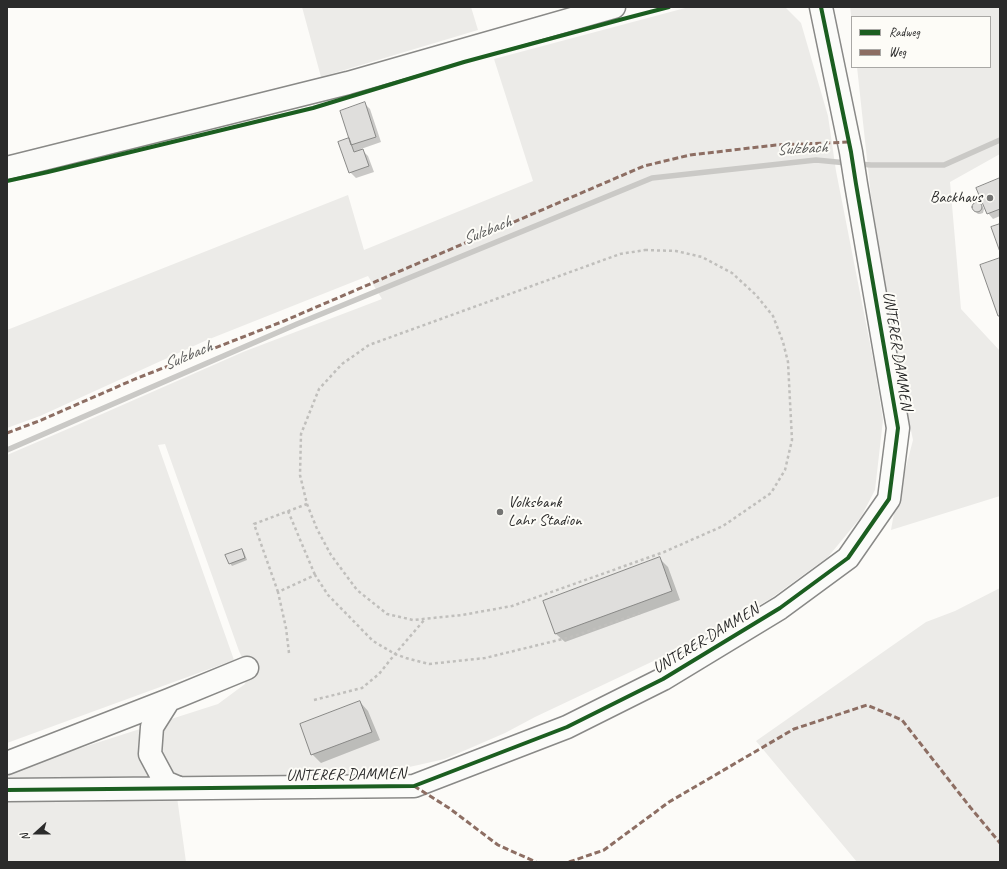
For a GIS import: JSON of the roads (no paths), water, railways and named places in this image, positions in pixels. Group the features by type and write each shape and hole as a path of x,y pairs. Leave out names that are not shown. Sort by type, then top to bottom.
{"street":[{"path":"7,168 348,83 614,7"},
{"name":"UNTERER DAMMEN","path":"7,790 414,786 428,782 567,727 663,679 780,608 848,558 889,499 898,428 851,152 821,7"},
{"path":"7,763 169,700 246,668"},
{"path":"169,700 152,727 150,754 165,782 180,788"}],"waterway":[{"name":"Sulzbach","path":"858,164 944,165 1000,140"},
{"name":"Sulzbach","path":"7,450 297,324 652,178 816,160 847,163"}],"place":[{"name":"Backhaus","path":"990,198"},
{"name":"Volksbank Lahr Stadion","path":"500,512"}]}
